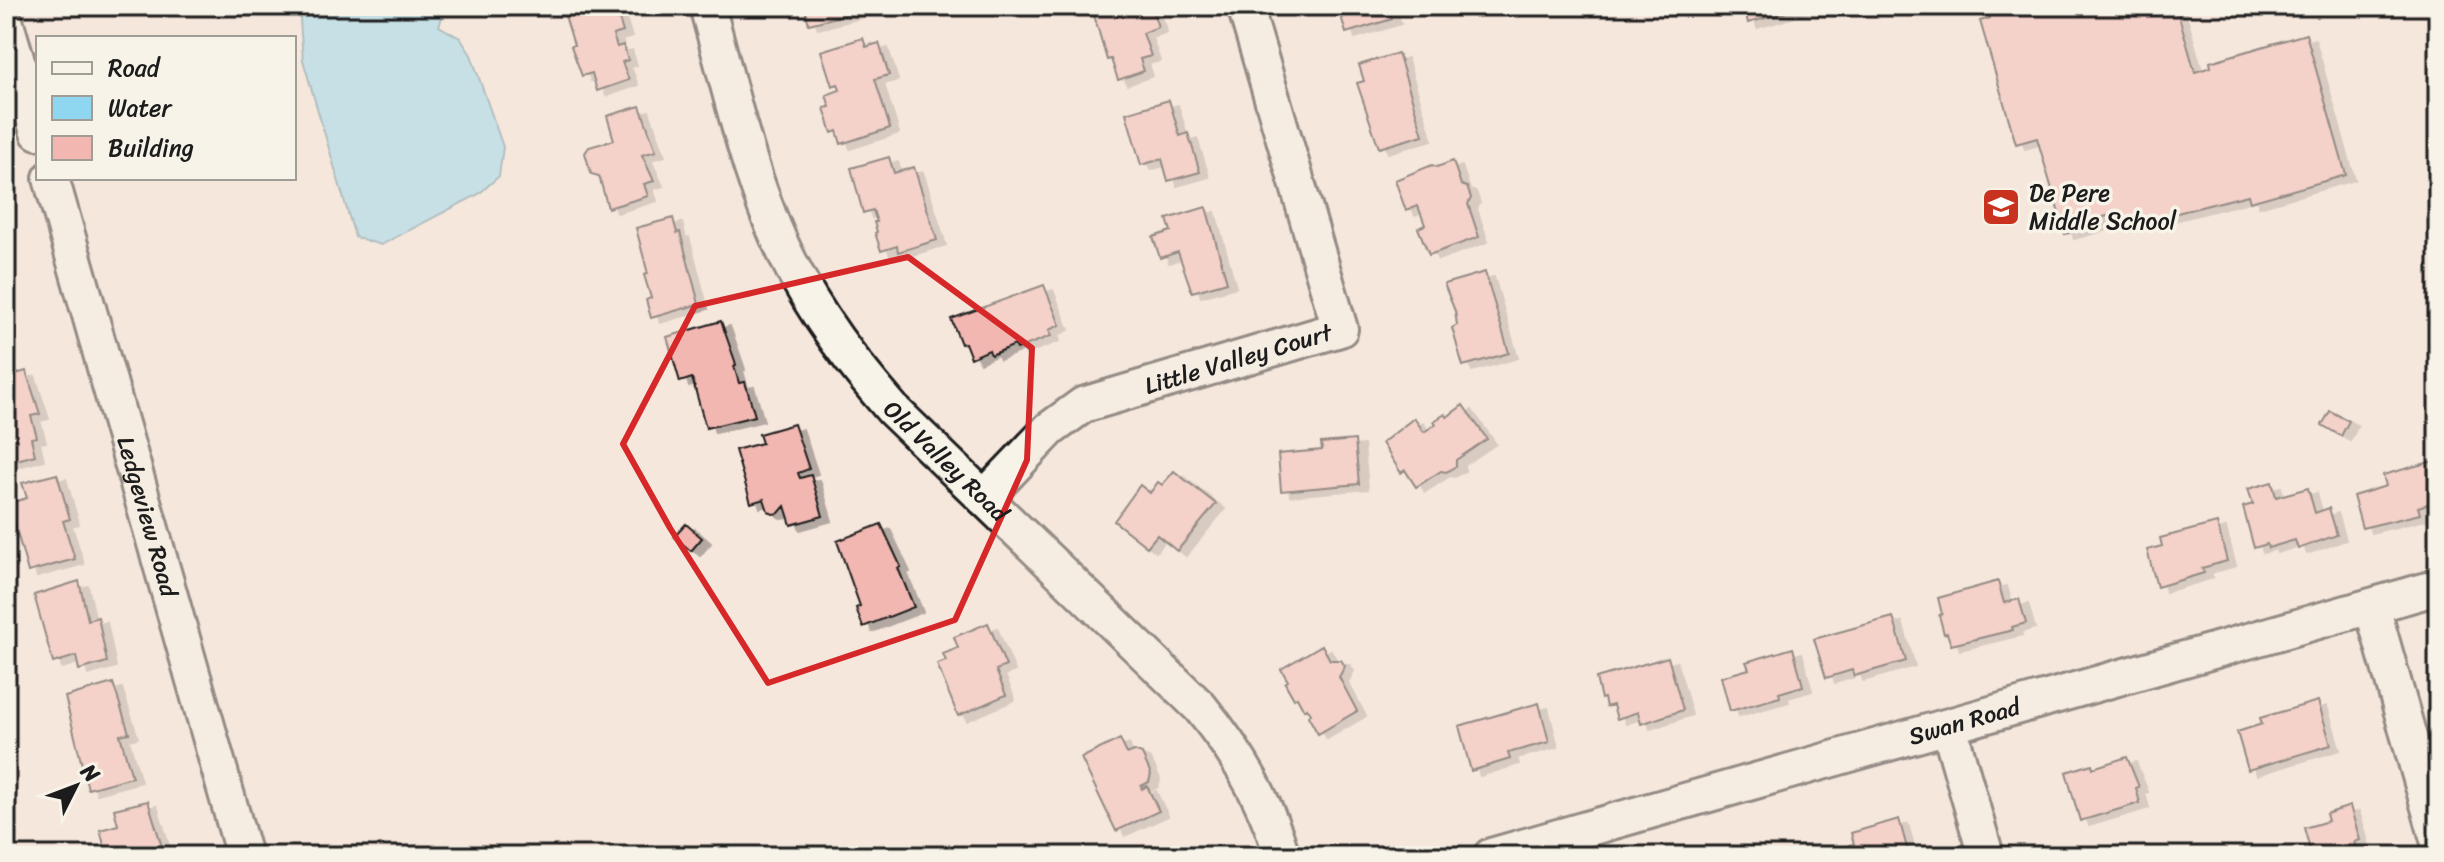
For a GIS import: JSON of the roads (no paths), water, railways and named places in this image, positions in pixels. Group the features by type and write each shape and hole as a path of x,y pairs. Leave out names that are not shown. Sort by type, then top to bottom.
{"street":[{"name":"Old Valley Road","path":"707,6 761,193 788,260 853,364 893,410 1208,717 1252,780 1270,819 1282,856"},
{"name":"Little Valley Court","path":"984,498 1050,429 1083,405 1340,329 1245,6"},
{"path":"6,24 36,125"},
{"name":"Ledgeview Road","path":"52,180 244,856"},
{"name":"Swan Road","path":"1491,856 2438,587"},
{"path":"2372,607 2438,839"},
{"path":"1949,727 1986,856"}],"water":[{"path":"299,6 446,6 439,26 460,38 471,55 503,147 499,176 479,194 381,245 355,237 303,60"}],"place":[{"name":"De Pere Middle School","path":"2001,207"}]}
